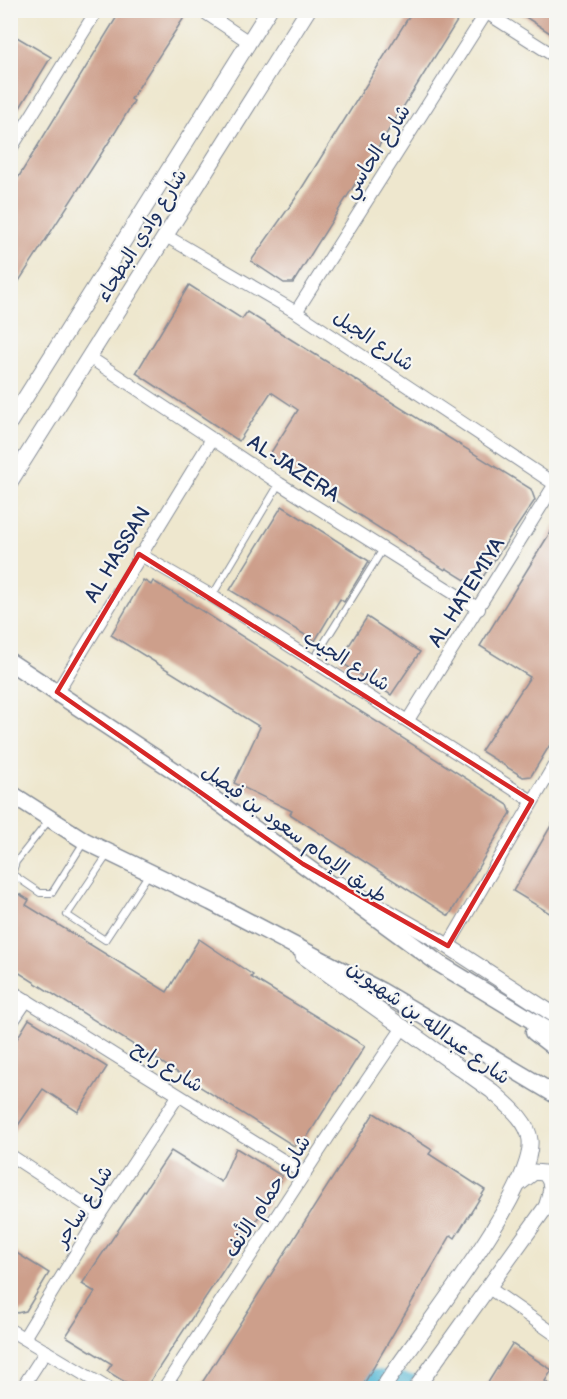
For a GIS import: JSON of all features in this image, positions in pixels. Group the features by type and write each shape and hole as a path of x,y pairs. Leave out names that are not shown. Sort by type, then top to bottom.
{"main road":[{"name":"طريق الإمام سعود بن فيصل","path":"10,662 178,773 438,963 556,1035"},
{"path":"10,793 85,842 211,902 289,945 381,991 556,1095"},
{"path":"472,984 556,1049"},
{"path":"462,1038 501,1052 556,1083"}],"street":[{"path":"10,150 97,10"},
{"path":"201,10 249,42"},
{"name":"شارع وادي البطحاء","path":"10,422 269,10"},
{"name":"شارع وادي البطحاء","path":"10,482 308,10"},
{"path":"488,12 556,57"},
{"name":"شارع الحاسي","path":"296,312 488,12"},
{"name":"شارع الجيل","path":"166,236 296,312 556,484"},
{"name":"AL-JAZERA","path":"89,357 280,484 479,609"},
{"name":"AL HASSAN","path":"57,692 139,554 212,439"},
{"name":"AL HATEMIYA","path":"408,720 556,484"},
{"name":"شارع الجيب","path":"139,554 212,596 532,801"},
{"path":"448,946 556,762"},
{"path":"303,864 448,946 556,1016"},
{"name":"شارع عبدالله بن شهيوين","path":"289,945 492,1091 524,1124 530,1137 530,1155 517,1186 471,1263 383,1389"},
{"name":"شارع رابح","path":"10,990 305,1174"},
{"path":"10,1025 27,1000"},
{"name":"شارع حمام الأنف","path":"164,1389 404,1026"},
{"name":"شارع ساجر","path":"24,1338 100,1214 178,1096"},
{"path":"10,1155 100,1214"},
{"path":"517,1186 534,1172 544,1173 550,1181 552,1190 546,1207"},
{"path":"416,1389 556,1193"},
{"path":"489,1288 556,1335"},
{"path":"10,1330 107,1389"},
{"path":"22,1389 46,1351"}],"lane":[{"path":"212,596 280,484"},
{"path":"312,662 383,549"},
{"path":"50,818 16,862 12,874 40,893 52,893 85,842"},
{"path":"108,853 67,915 105,940 149,874"}],"highlighted area":[{"path":"139,554 532,801 448,946 303,864 57,692"}],"building":[{"path":"121,10 189,10 131,99 134,101 116,131 10,295 10,191"},
{"path":"413,10 464,10 293,283 284,283 251,261 295,199"},
{"path":"515,10 556,10 556,37"},
{"path":"10,33 51,57 10,124"},
{"path":"189,285 242,319 247,312 531,489 535,500 478,584 473,585 446,568 445,570 268,457 298,410 271,392 239,441 136,373"},
{"path":"282,506 369,561 344,602 340,599 315,641 230,590"},
{"path":"556,523 556,735 531,776 523,777 481,751 530,677 480,646"},
{"path":"143,580 151,585 153,581 188,602 508,805 511,813 449,916 290,814 292,811 234,783 260,727 111,635"},
{"path":"367,617 420,652 391,695 339,661"},
{"path":"556,817 556,917 513,891"},
{"path":"19,894 29,900 26,905 167,992 199,939 253,975 251,977 365,1046 304,1142 294,1146 10,967 10,895 16,899"},
{"path":"29,1019 107,1067 78,1112 43,1089 10,1137 10,1050"},
{"path":"374,1113 432,1150 429,1154 485,1190 455,1238 451,1235 361,1389 198,1389"},
{"path":"236,1148 282,1176 267,1204 145,1389 136,1389 107,1371 112,1364 66,1336 95,1292 82,1284 171,1151 221,1182"},
{"path":"10,1249 49,1273 26,1311 17,1313 10,1309"},
{"path":"512,1344 552,1370 545,1381 556,1389 484,1389"}],"waterway":[{"path":"330,1381 344,1379 412,1388"}]}
